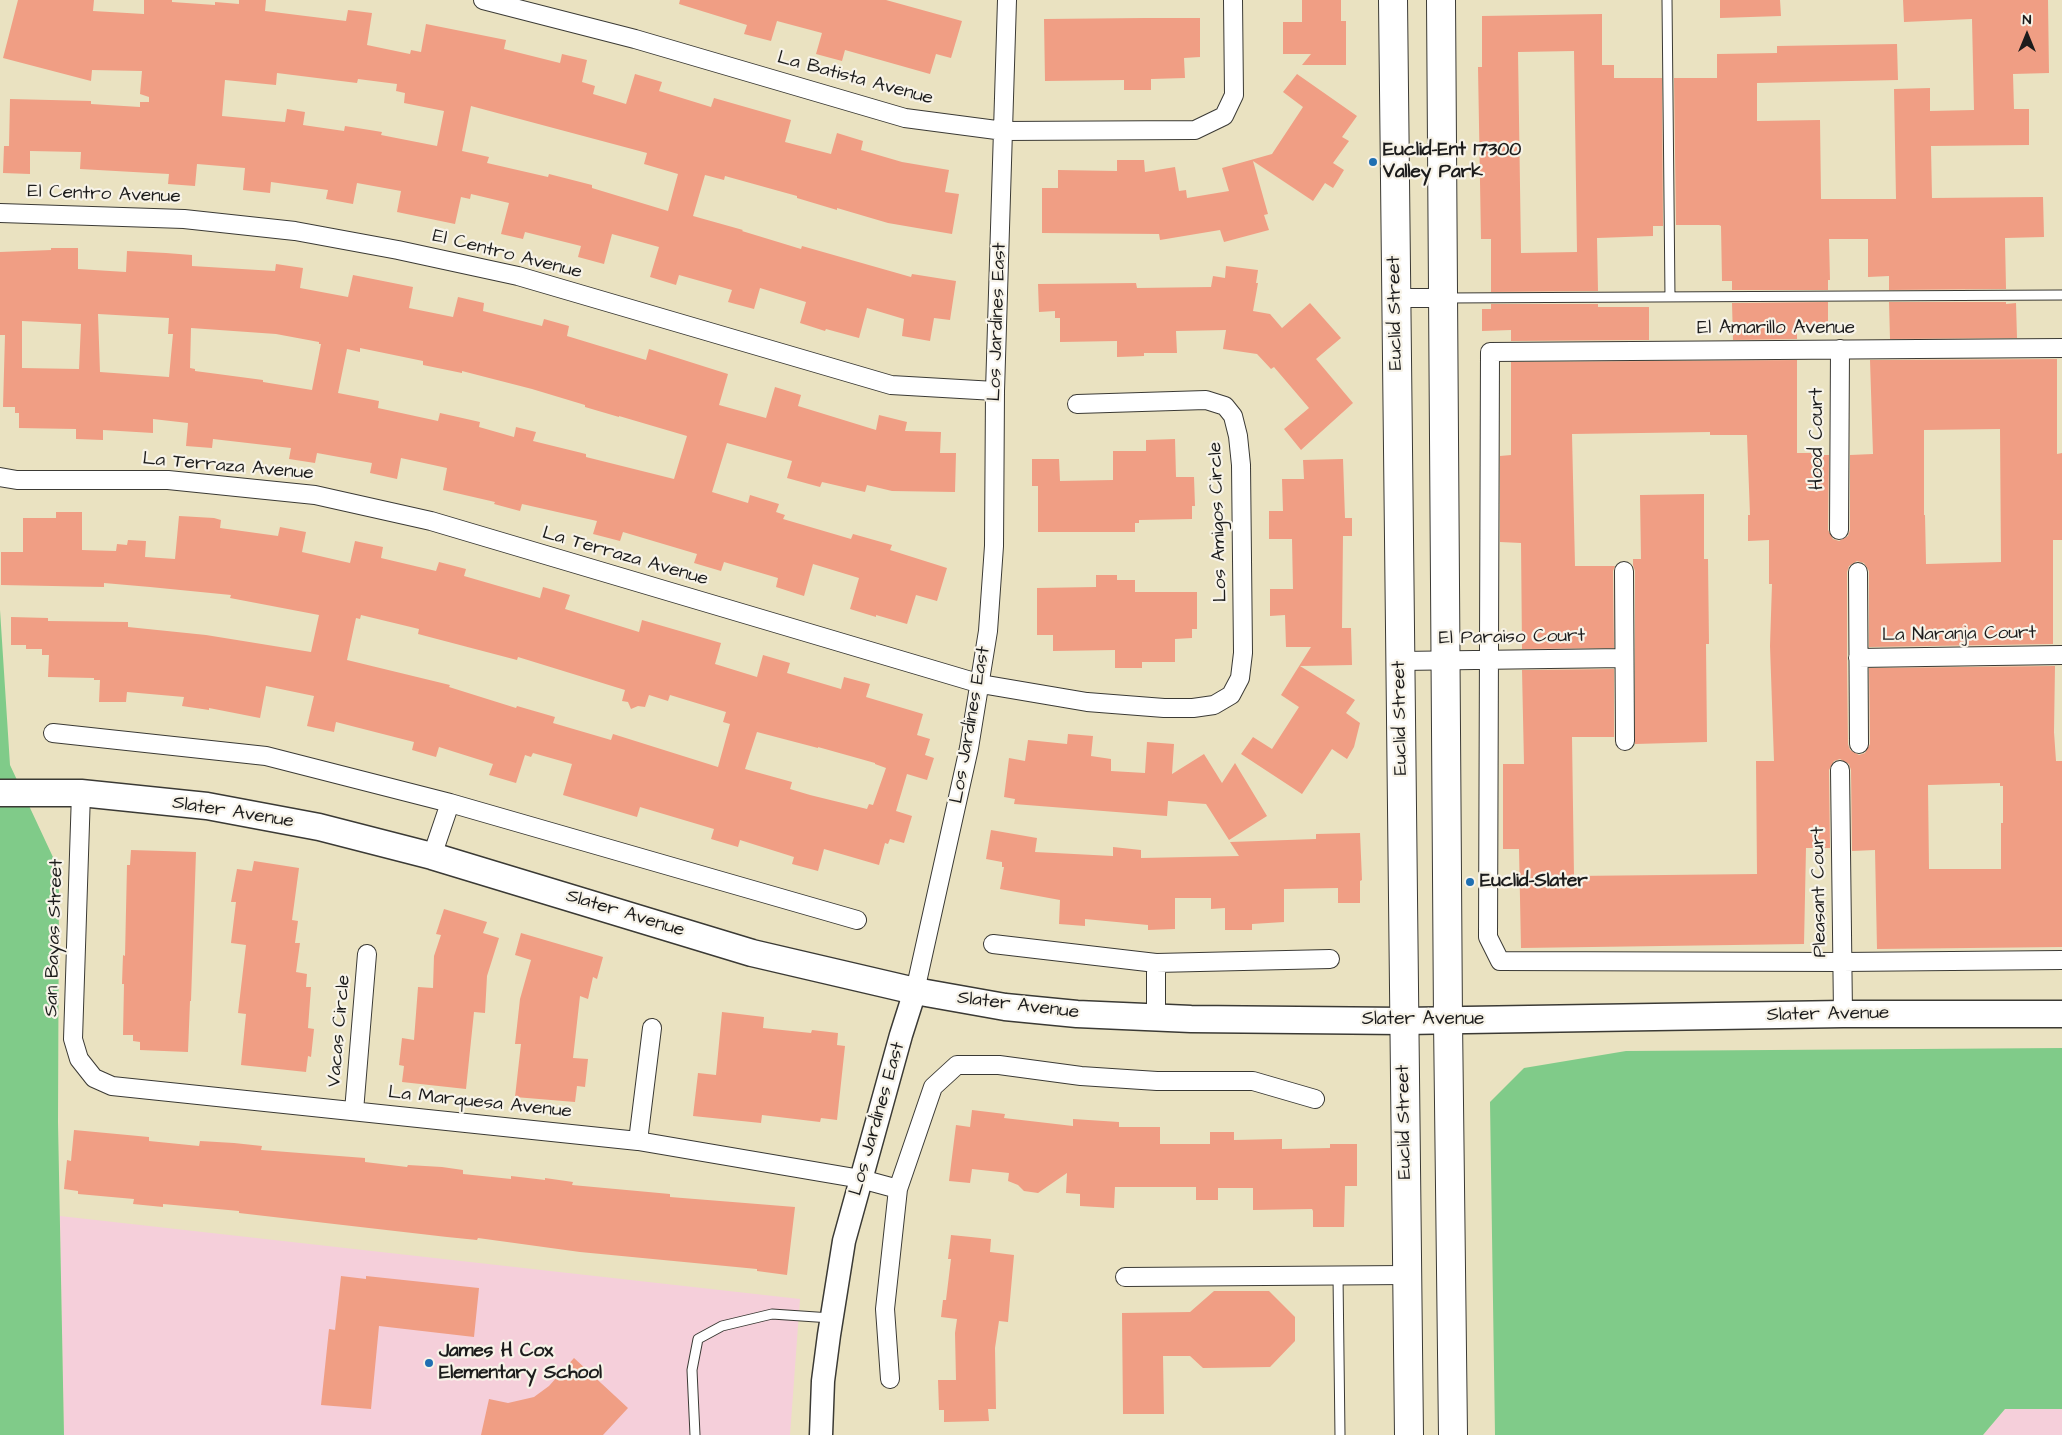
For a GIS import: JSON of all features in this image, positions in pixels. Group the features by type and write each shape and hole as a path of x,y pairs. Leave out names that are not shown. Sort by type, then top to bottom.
{"main road":[{"name":"Euclid Street","path":"1393,0 1409,1435"},
{"path":"1440,0 1453,1435"},
{"name":"Slater Avenue","path":"0,793 81,793 207,806 319,827 432,856 752,953 916,991 1014,1008 1077,1014 1156,1018 1404,1021 1843,1014 2062,1014"}],"street":[{"name":"La Batista Avenue","path":"483,0 635,39 905,118 1004,131 1195,130 1224,116 1234,95 1233,0"},
{"name":"Los Jardines East","path":"821,1435 823,1381 831,1318 844,1242 916,991 969,748 981,684 988,631 994,546 995,392 1007,0"},
{"name":"El Centro Avenue","path":"0,213 184,219 296,231 398,250 518,276 891,385 995,392"},
{"path":"1396,298 1443,298"},
{"name":"El Amarillo Avenue","path":"1488,661 1490,352 2062,348"},
{"name":"Hood Court","path":"1840,349 1840,530"},
{"name":"Los Amigos Circle","path":"1078,404 1206,400 1225,406 1233,416 1238,436 1241,465 1243,653 1240,678 1231,695"},
{"name":"La Terraza Avenue","path":"0,477 17,480 168,480 315,495 430,521 981,684 1087,702 1164,708 1193,708 1214,705 1231,695"},
{"path":"1624,571 1625,741"},
{"path":"1858,572 1859,744"},
{"name":"La Naranja Court","path":"1858,658 2062,655"},
{"name":"El Paraiso Court","path":"1400,661 1624,658"},
{"path":"1488,661 1488,937 1500,961 1842,962 2062,960"},
{"path":"53,733 266,756 450,803 857,920"},
{"name":"Pleasant Court","path":"1840,770 1843,1014"},
{"name":"San Bayas Street","path":"81,793 73,1039 79,1059 94,1078"},
{"path":"432,856 450,803"},
{"path":"994,944 1156,963 1330,959"},
{"name":"Vacas Circle","path":"354,1111 367,954"},
{"path":"1156,963 1156,1018"},
{"path":"638,1141 652,1028"},
{"path":"890,1379 885,1309 898,1190 933,1087 957,1065 998,1066 1081,1076 1157,1081 1253,1081 1315,1099"},
{"name":"La Marquesa Avenue","path":"94,1078 112,1086 638,1141 861,1179 898,1190"},
{"path":"1125,1277 1407,1275"}],"lane":[{"path":"1667,0 1670,297"},
{"path":"1443,298 2062,295"},
{"path":"1338,1276 1340,1435"},
{"path":"695,1435 692,1370 698,1339 722,1326 772,1314 831,1318"}],"shaded area":[{"name":"James H Cox Elementary School","path":"60,1216 800,1299 790,1435 64,1435"},
{"path":"2005,1409 2062,1409 2062,1435 1983,1435"}],"green space":[{"path":"0,610 10,765 59,870 58,1122 64,1435 0,1435"},
{"path":"2062,1048 2062,1409 2005,1409 1983,1435 1495,1435 1490,1102 1524,1068 1626,1051"}],"building":[{"path":"18,0 94,0 93,11 144,14 144,0 172,0 172,2 215,5 215,2 239,4 239,0 266,0 265,11 346,21 348,10 372,13 367,45 410,54 411,50 421,52 426,24 506,40 504,49 560,63 562,54 587,60 582,82 595,86 593,94 626,104 635,74 662,82 659,91 711,107 714,98 791,120 785,142 831,154 837,133 863,141 861,150 902,162 949,170 945,192 959,194 952,234 888,223 837,208 837,210 797,198 797,196 725,176 724,180 705,175 693,216 801,249 802,246 911,277 912,274 956,281 950,320 934,318 930,341 902,336 904,319 867,308 859,338 826,329 825,331 800,323 806,302 760,288 754,309 728,302 732,290 679,275 676,285 650,277 659,247 612,234 604,264 578,257 581,246 525,232 523,239 501,234 509,203 471,194 470,199 461,197 455,224 397,212 401,191 357,183 353,204 326,199 328,190 271,182 270,193 243,190 245,168 197,164 195,186 168,184 169,174 80,169 81,152 30,151 30,174 3,173 4,146 9,146 10,99 91,101 91,104 140,107 140,102 149,102 149,97 140,94 142,71 92,70 91,81 3,58","holes":["277,73 357,83 358,79 397,84 396,91 405,93 404,103 444,111 437,146 381,135 382,132 345,126 344,131 303,125 305,112 287,109 285,122 222,116 225,80 276,85","471,106 647,153 644,164 678,174 668,211 592,188 592,185 549,174 548,177 487,163 489,157 462,151"]},
{"path":"680,0 886,0 962,21 951,58 936,54 930,74 845,50 842,61 816,54 822,33 777,21 771,41 744,34 747,25 679,4"},
{"path":"1302,0 1341,0 1341,21 1346,21 1346,65 1302,65 1311,54 1283,54 1283,22 1302,22"},
{"path":"1720,0 1780,0 1781,16 1720,18"},
{"path":"1903,0 2048,0 2049,73 2013,74 2014,109 2029,109 2029,145 1931,146 1932,198 2043,197 2044,237 2005,238 2006,289 1889,290 1889,276 1868,277 1868,239 1829,239 1830,280 1828,280 1828,290 1732,290 1732,281 1722,281 1721,226 1676,225 1674,78 1717,78 1717,54 1777,53 1777,46 1897,44 1898,80 1757,83 1757,121 1820,120 1821,199 1896,199 1894,89 1930,88 1930,111 1974,110 1972,19 1904,22"},
{"path":"1602,14 1602,65 1614,65 1614,78 1662,78 1663,226 1653,226 1653,236 1597,238 1598,291 1491,292 1491,239 1481,239 1478,67 1482,67 1482,16","holes":["1574,51 1577,252 1521,253 1518,52"]},
{"path":"1200,18 1200,57 1184,58 1185,78 1151,79 1151,90 1124,90 1124,80 1045,81 1044,19"},
{"path":"1297,74 1357,116 1342,137 1349,141 1333,163 1344,170 1333,188 1325,183 1313,201 1253,161 1268,214 1264,215 1269,230 1224,242 1220,230 1160,240 1159,234 1042,233 1042,188 1058,188 1058,170 1117,171 1117,160 1144,160 1145,172 1175,167 1179,191 1186,190 1187,198 1229,191 1222,168 1272,154 1303,107 1283,92"},
{"path":"51,248 78,248 78,269 126,272 127,251 192,255 192,266 275,271 276,264 303,268 300,288 348,297 353,275 413,287 409,308 453,317 458,297 484,303 483,311 542,326 544,319 569,326 567,336 646,360 649,349 728,374 719,405 766,418 775,387 801,395 798,406 876,430 879,415 907,422 905,431 941,432 940,453 956,453 955,492 892,491 867,485 865,492 822,482 820,487 787,478 792,461 727,443 712,492 748,503 750,495 779,504 776,512 785,515 783,519 851,539 853,534 892,545 890,550 947,568 937,601 916,595 907,624 876,615 876,617 850,609 859,578 813,564 804,596 776,587 778,578 724,562 721,571 694,563 697,554 623,532 620,541 593,534 597,521 522,504 520,511 494,504 495,502 443,490 447,468 401,458 397,479 370,473 372,463 317,453 315,463 289,459 291,448 213,439 212,448 186,446 188,423 153,419 153,433 103,430 103,440 76,439 76,429 19,428 19,413 15,413 15,407 3,407 5,335 0,335 0,252 51,250","holes":["98,314 169,318 168,334 173,334 169,377 100,372","22,321 81,324 79,369 22,368","191,328 276,334 319,342 321,344 312,390 263,382 263,380 195,371 195,369 190,368","360,348 423,361 423,365 462,373 462,371 532,389 585,405 585,407 687,436 674,479 586,457 586,454 533,441 536,432 516,427 514,437 479,427 480,422 440,413 438,421 378,408 379,401 338,393 347,349 360,352"]},
{"path":"1226,266 1258,270 1256,283 1258,283 1253,311 1270,314 1282,328 1310,303 1341,338 1316,359 1353,403 1301,450 1284,429 1309,408 1274,367 1271,369 1257,354 1223,349 1226,330 1176,331 1177,353 1144,353 1144,356 1117,357 1117,341 1060,342 1060,318 1055,318 1055,311 1039,312 1038,284 1136,283 1137,288 1211,287 1213,276 1225,278"},
{"path":"1828,302 1828,327 1797,328 1797,339 1733,340 1732,303"},
{"path":"1889,302 2016,303 2017,338 1890,339"},
{"path":"1491,304 1598,304 1598,307 1649,307 1649,340 1511,341 1511,330 1482,331 1482,309 1491,309"},
{"path":"2057,359 2057,454 2062,453 2062,540 2053,540 2053,644 1869,647 1869,571 1864,563 1857,561 1849,566 1847,572 1847,658 1848,744 1850,750 1859,755 1865,753 1870,744 1869,668 2055,666 2054,732 2056,761 2062,761 2062,947 1877,949 1875,850 1852,851 1851,770 1849,764 1840,759 1834,761 1829,770 1830,848 1806,848 1804,944 1521,948 1519,849 1503,849 1503,764 1524,764 1522,670 1614,669 1614,737 1572,737 1574,876 1757,874 1756,761 1774,761 1770,646 1772,584 1769,584 1769,540 1748,541 1748,515 1750,515 1747,435 1710,435 1710,432 1572,434 1575,566 1615,566 1613,571 1614,648 1522,649 1521,543 1500,542 1500,456 1511,455 1511,362 1797,360 1797,453 1823,453 1823,455 1829,455 1828,530 1833,539 1839,541 1848,536 1850,530 1850,455 1873,454 1870,360","holes":["2000,429 2001,562 1926,564 1924,430","2000,783 2000,786 2003,786 2001,869 1929,869 1928,785"]},
{"path":"1175,439 1176,477 1194,477 1195,506 1192,506 1192,519 1139,520 1139,523 1135,523 1135,532 1038,532 1038,486 1032,486 1032,459 1059,459 1060,481 1113,480 1113,451 1146,451 1146,440"},
{"path":"1343,459 1345,518 1352,518 1352,536 1343,536 1342,628 1351,628 1352,665 1300,666 1355,700 1346,713 1360,723 1354,747 1347,759 1332,749 1302,794 1241,754 1253,737 1272,749 1299,707 1281,695 1311,647 1286,647 1285,615 1270,616 1270,589 1293,589 1292,539 1269,539 1269,511 1283,511 1282,479 1304,479 1303,460"},
{"path":"1704,494 1704,559 1708,559 1709,644 1706,644 1707,742 1635,744 1635,571 1633,559 1641,559 1640,495"},
{"path":"56,512 82,512 82,550 116,551 117,544 127,545 128,540 146,541 145,557 175,559 179,516 214,518 221,520 220,528 278,536 280,527 306,532 302,552 350,563 355,541 383,547 381,558 436,571 439,562 466,569 464,576 540,598 543,587 570,595 565,609 639,632 642,620 721,643 715,664 757,677 763,655 790,663 787,673 841,689 844,677 870,684 866,697 923,714 917,735 930,739 925,755 934,758 927,780 907,774 896,811 912,816 904,843 890,839 888,844 885,843 879,865 824,849 818,871 792,864 794,857 740,840 738,847 711,839 714,829 640,807 637,817 563,795 572,764 533,753 531,757 525,755 516,783 489,775 493,764 439,747 436,757 412,750 414,742 336,722 334,732 307,726 314,696 266,686 260,718 209,708 209,710 182,706 184,697 127,692 126,702 99,702 100,680 94,680 94,678 48,677 49,655 42,655 42,649 26,649 26,645 11,645 11,617 48,618 48,621 128,622 128,627 206,635 311,652 319,615 230,598 231,595 150,587 104,583 104,587 1,585 1,552 23,552 23,518 56,518","holes":["361,615 419,629 418,634 517,660 518,657 625,690 622,701 628,702 631,709 638,706 645,707 649,695 668,701 670,695 726,712 723,722 730,724 718,767 613,734 611,740 553,723 555,717 517,706 516,708 449,687 450,685 347,660 356,618 360,619","757,732 818,747 875,763 886,768 873,805 869,804 867,809 810,795 790,789 792,782 745,769"]},
{"path":"1096,575 1117,575 1117,580 1135,580 1135,592 1197,592 1197,629 1192,629 1192,638 1175,639 1175,662 1142,662 1142,668 1115,668 1115,650 1053,651 1053,635 1037,635 1037,588 1096,587"},
{"path":"1068,734 1093,736 1091,756 1111,759 1111,771 1145,773 1147,742 1174,744 1172,774 1204,754 1222,783 1235,763 1267,816 1229,840 1206,804 1168,801 1167,816 1014,804 1015,799 1004,797 1009,758 1025,761 1028,740 1067,744"},
{"path":"991,830 1037,838 1035,852 1113,856 1113,847 1141,850 1141,858 1239,856 1230,842 1316,839 1316,834 1360,833 1362,880 1360,881 1360,903 1338,903 1338,888 1284,889 1284,922 1252,924 1252,930 1225,930 1225,908 1211,909 1211,898 1175,898 1175,929 1148,930 1148,925 1085,919 1085,926 1059,924 1060,900 1000,889 1004,867 1002,867 1002,862 986,859"},
{"path":"131,850 196,852 188,1052 140,1050 140,1042 133,1041 133,1035 123,1035 123,955 125,956 127,865 130,865"},
{"path":"254,861 299,868 292,920 298,921 295,943 300,943 296,972 307,974 306,987 311,987 308,1028 314,1029 311,1057 308,1056 306,1072 241,1065 246,1014 238,1013 246,945 231,943 236,902 231,902 237,869 252,871"},
{"path":"444,909 487,922 483,933 499,938 487,976 485,1013 474,1012 466,1089 402,1082 404,1066 399,1065 402,1038 414,1040 418,987 433,988 434,956 441,935 436,934"},
{"path":"521,933 603,957 597,979 593,977 588,999 580,996 573,1058 588,1059 585,1087 577,1086 575,1102 515,1097 521,1044 515,1044 520,999 531,960 515,955"},
{"path":"722,1012 764,1017 763,1028 811,1033 812,1030 838,1033 837,1045 845,1046 837,1120 821,1118 820,1122 762,1115 761,1123 693,1116 698,1073 716,1075"},
{"path":"972,1110 1005,1114 1004,1118 1073,1126 1073,1119 1119,1122 1119,1127 1160,1127 1160,1144 1210,1144 1210,1132 1234,1132 1234,1140 1282,1139 1282,1149 1330,1148 1330,1144 1357,1144 1357,1186 1345,1186 1344,1227 1313,1227 1312,1209 1253,1210 1253,1188 1218,1188 1218,1200 1196,1200 1196,1187 1115,1187 1114,1208 1080,1206 1080,1194 1066,1193 1067,1173 1038,1193 1024,1191 1018,1185 1008,1181 1009,1173 972,1169 970,1183 949,1181 956,1125 970,1127"},
{"path":"74,1130 149,1137 149,1141 199,1146 200,1141 234,1143 262,1146 261,1150 365,1158 365,1162 407,1167 408,1165 442,1167 463,1170 463,1174 511,1179 511,1176 545,1180 545,1178 573,1182 572,1185 670,1194 670,1197 795,1207 787,1275 757,1271 757,1269 580,1252 478,1238 477,1240 447,1237 239,1213 239,1211 163,1204 163,1207 133,1204 134,1199 78,1194 78,1191 64,1189 67,1160 71,1161"},
{"path":"951,1235 991,1239 990,1252 1014,1255 1008,1322 999,1321 995,1348 996,1409 988,1409 989,1421 944,1422 944,1410 939,1410 938,1380 956,1380 955,1333 957,1319 941,1317 943,1300 946,1300 951,1259 948,1259"},
{"path":"341,1276 366,1279 366,1276 479,1288 474,1337 379,1326 371,1409 321,1405 329,1329 335,1330"},
{"path":"1214,1291 1269,1291 1295,1317 1295,1341 1270,1367 1203,1368 1190,1356 1163,1356 1164,1414 1123,1414 1122,1313 1190,1312"},
{"path":"574,1358 628,1408 603,1435 481,1435 489,1399 508,1403 534,1397 549,1386"}],"place":[{"name":"Euclid-Ent 17300 Valley Park","path":"1373,162"},
{"name":"Euclid-Slater","path":"1470,882"},
{"name":"James H Cox Elementary School","path":"429,1363"}]}
